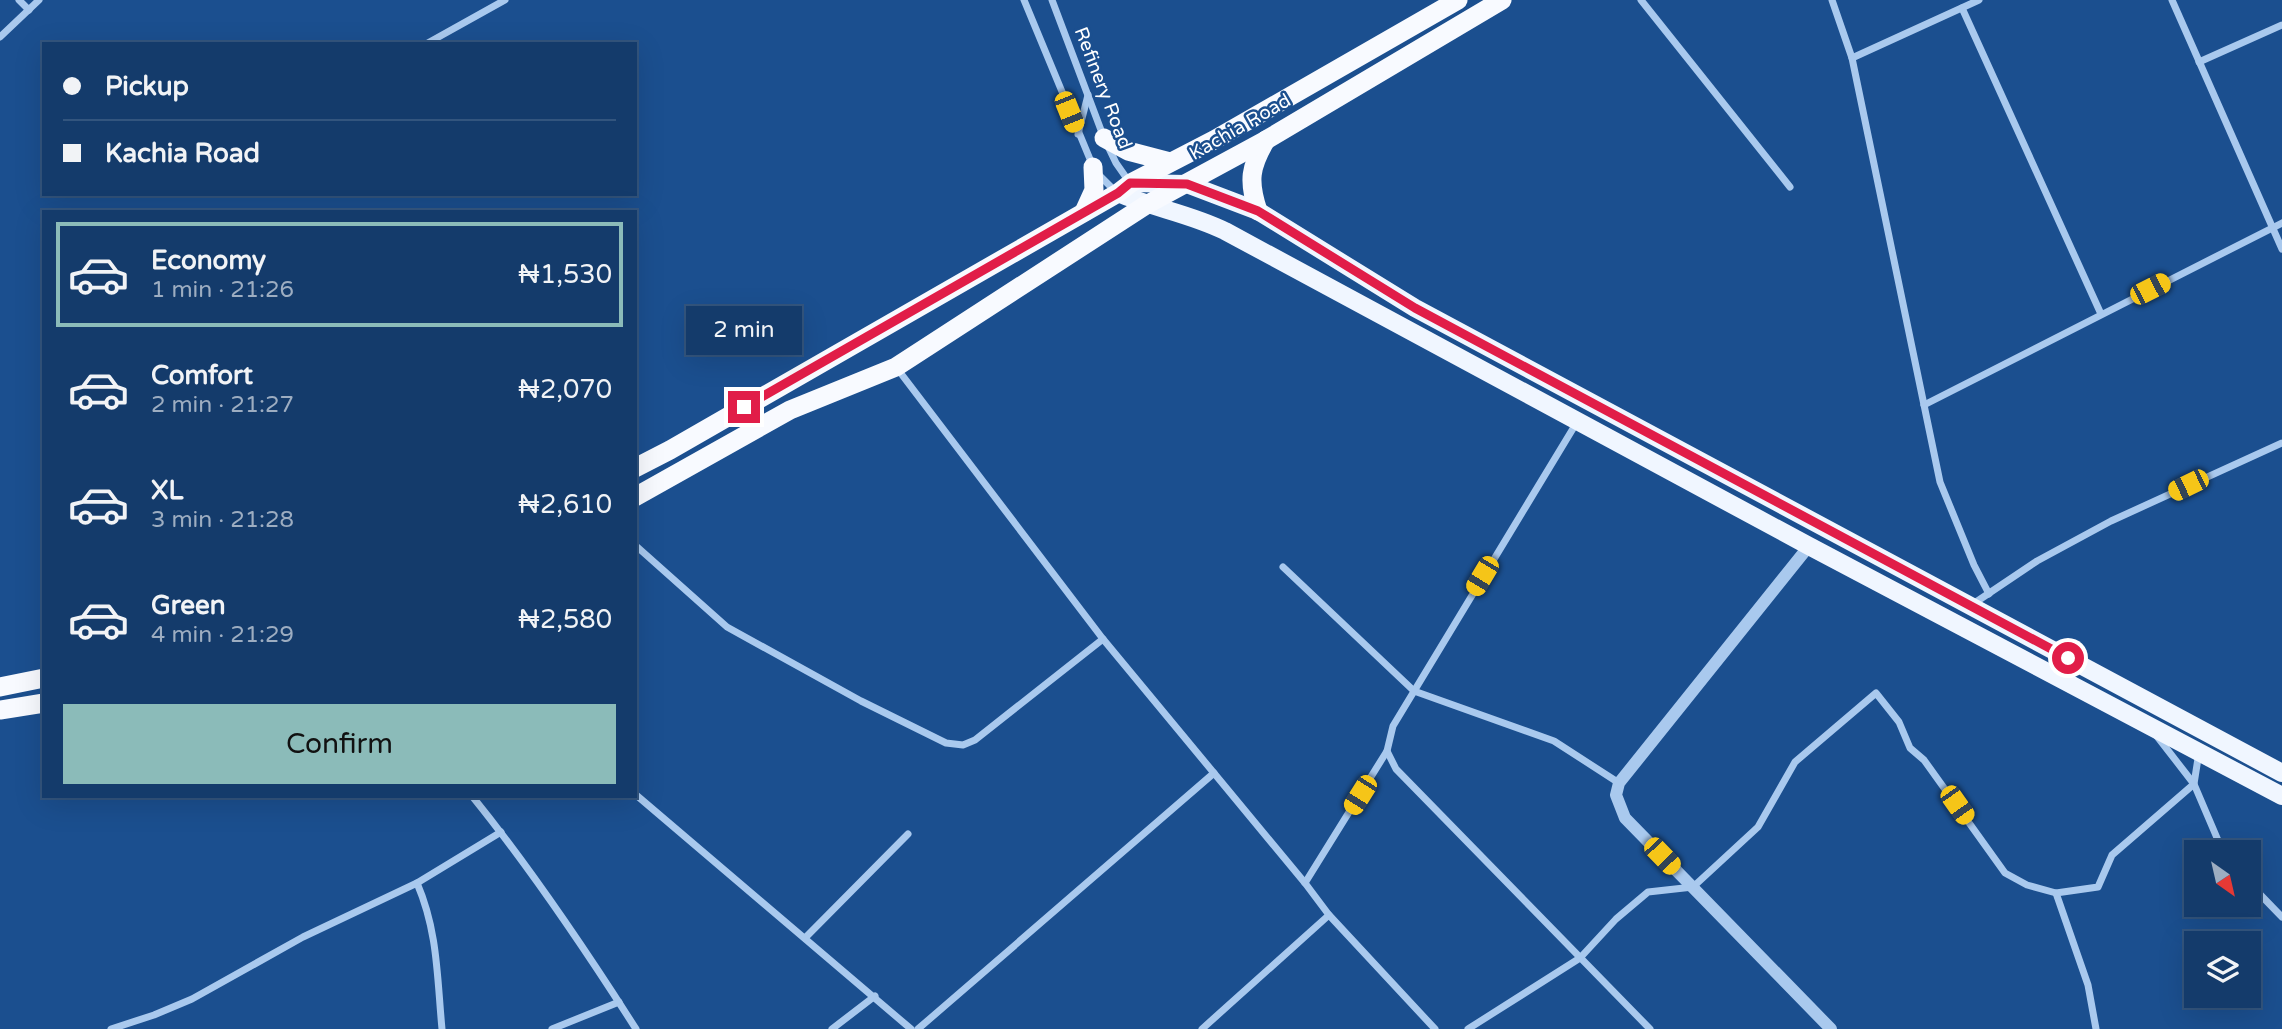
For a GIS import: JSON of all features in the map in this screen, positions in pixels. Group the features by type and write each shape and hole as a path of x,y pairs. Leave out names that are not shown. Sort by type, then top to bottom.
{"highway":[{"name":"Kachia Road","path":"637,467 1458,0"},
{"name":"Kachia Road","path":"637,496 790,410 896,367 1146,205 1266,140 1502,0"},
{"path":"1104,138 1128,151 1170,162"},
{"path":"1214,140 1215,153 1229,161"},
{"path":"1258,211 1251,191 1251,170 1266,140"},
{"path":"1084,212 1094,190 1093,167"},
{"path":"0,687 42,678"},
{"path":"0,710 42,703"}],"main road":[{"path":"1124,188 1187,184 1258,211 1415,308 2282,773"},
{"path":"1124,188 1146,205 1204,220 1225,231 1809,546 2282,796"}],"street":[{"path":"19,0 29,9"},
{"path":"0,37 38,0"},
{"path":"430,42 505,0"},
{"name":"Refinery Road","path":"1024,0 1093,167 1105,182 1124,188"},
{"name":"Refinery Road","path":"1052,0 1124,188"},
{"path":"1641,0 1790,187"},
{"path":"1832,0 1852,58 1940,482 1974,565 1989,594"},
{"path":"1852,58 1979,0"},
{"path":"2172,0 2282,249"},
{"path":"1962,8 2101,314"},
{"path":"2199,62 2282,25"},
{"path":"1078,134 1088,95"},
{"path":"1924,405 2282,223"},
{"path":"896,367 1102,639 1329,915 1435,1029"},
{"path":"1305,883 1387,751 1393,726 1578,421"},
{"path":"1970,606 2037,561 2111,521 2282,443"},
{"path":"1809,546 1619,783 1616,795 1625,818 1831,1029"},
{"path":"637,547 727,626 861,701 946,743 963,745 975,740 1102,639"},
{"path":"1283,567 1414,691 1554,741 1619,783"},
{"path":"1468,1029 1580,958 1616,919 1648,892 1693,887 1758,827 1795,762 1876,693 1899,722 1910,748 1924,760 2006,873 2027,886 2056,893 2098,887 2112,855 2194,784 2199,752"},
{"path":"2148,725 2194,784 2218,840"},
{"path":"1387,751 1396,769 1650,1029"},
{"path":"918,1029 1214,773"},
{"path":"637,796 911,1029"},
{"path":"474,798 591,957 636,1029"},
{"path":"111,1029 154,1016 192,999 303,937 417,883 501,832"},
{"path":"805,938 908,834"},
{"path":"417,883 426,904 434,936 442,1029"},
{"path":"2056,893 2088,985 2096,1029"},
{"path":"2261,895 2282,917"},
{"path":"1202,1029 1329,915"},
{"path":"832,1029 874,996"},
{"path":"552,1029 619,1002"}],"route":[{"path":"744,407 1118,193 1130,183 1187,184 1258,211 1415,308 2068,658"}]}
